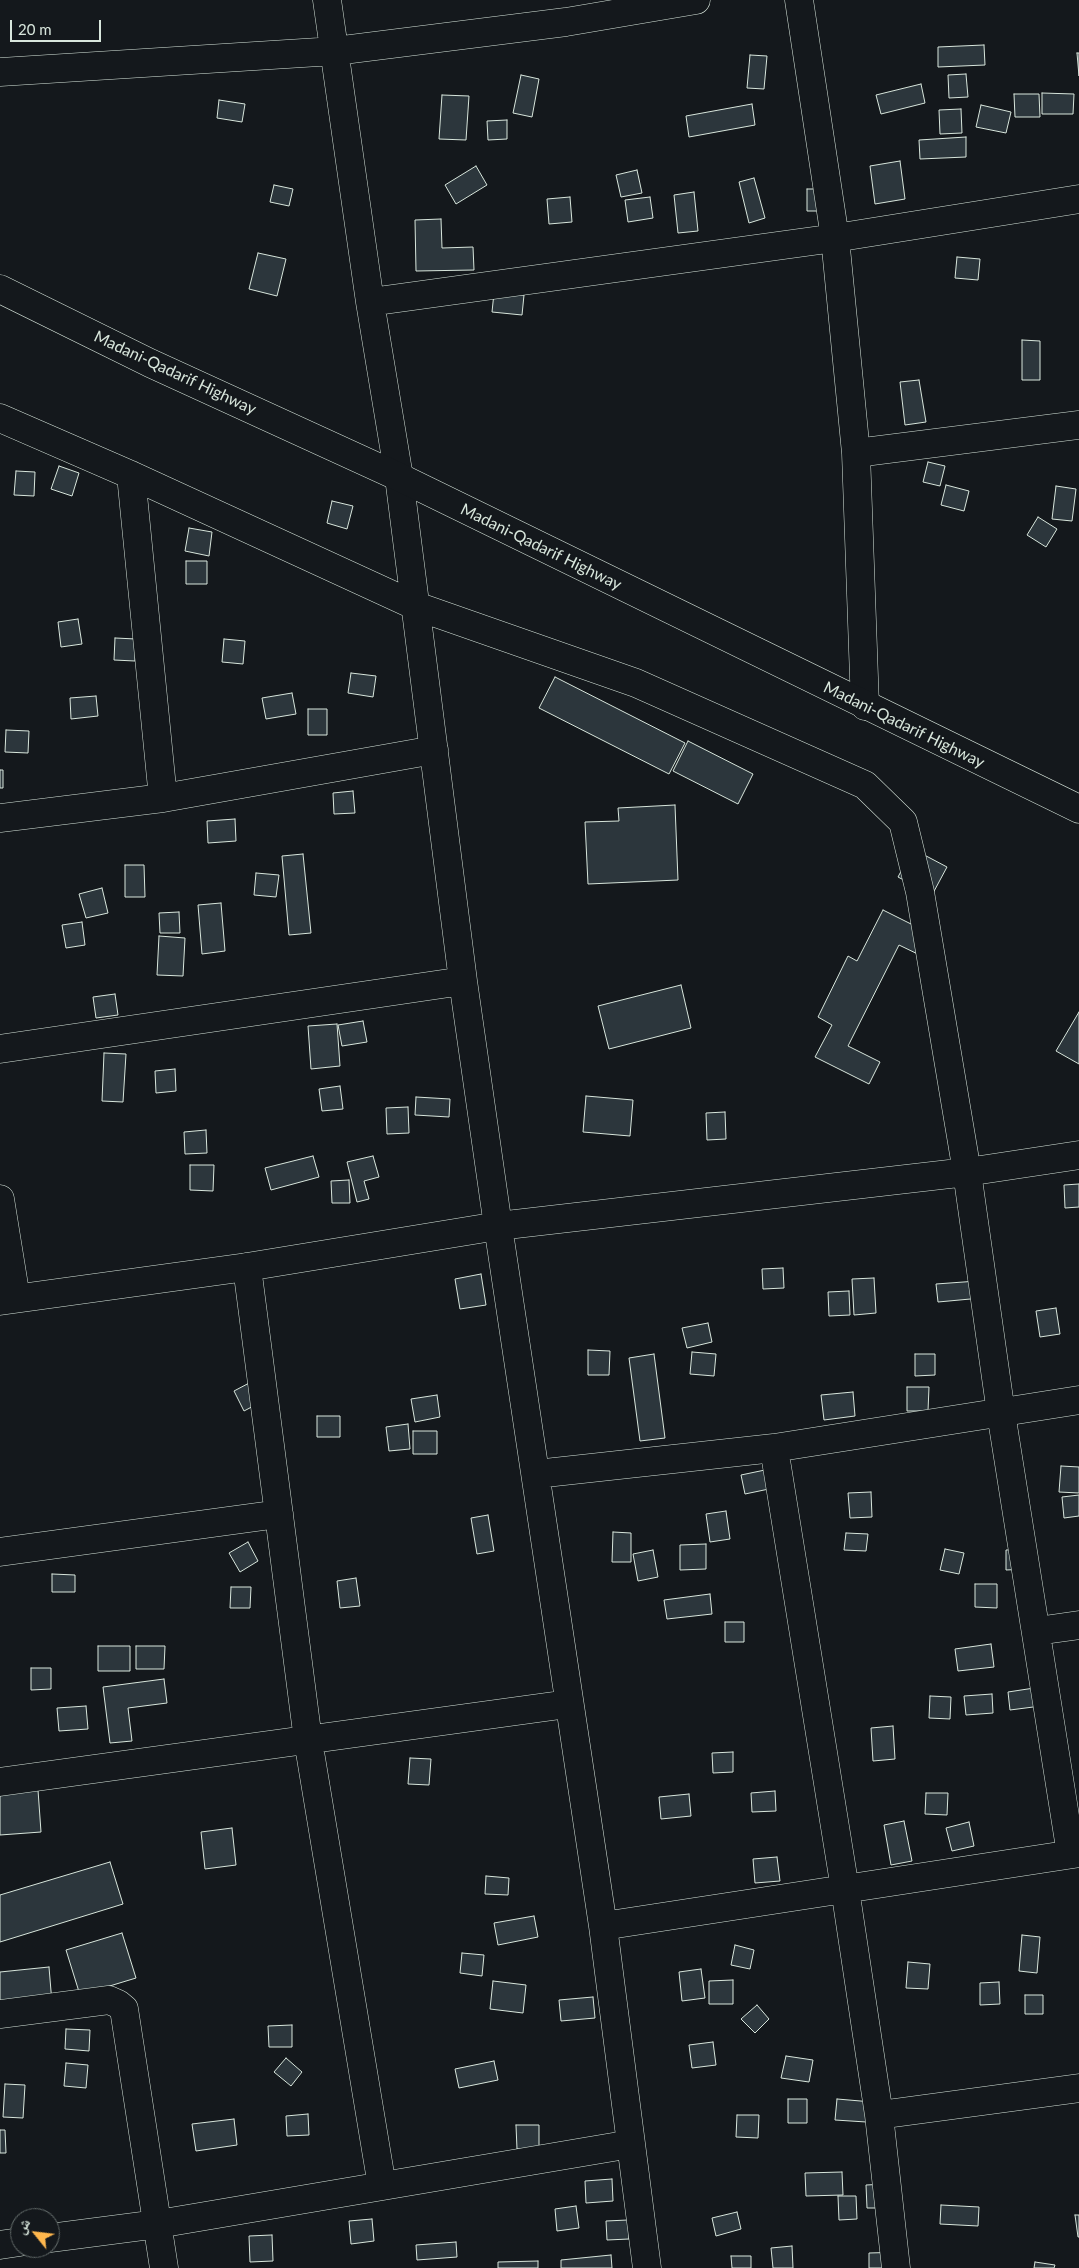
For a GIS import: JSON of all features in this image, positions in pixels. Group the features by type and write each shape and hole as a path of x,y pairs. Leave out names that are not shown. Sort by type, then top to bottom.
{"main road":[{"path":"327,0 370,302 399,477 463,981 568,1704 603,1926 647,2268"},
{"path":"0,72 335,51 565,11 696,0"},
{"path":"799,0 835,238 856,453 865,706"},
{"path":"370,302 835,238 1079,199"},
{"name":"Madani-Qadarif Highway","path":"0,289 150,363 399,477 1079,809"},
{"path":"0,418 132,475 416,606 644,687 865,785 903,822 920,892 967,1172 1001,1413 1075,1853 603,1926"},
{"path":"856,453 1079,425"},
{"path":"132,475 163,798"},
{"path":"0,818 163,798 434,750"},
{"path":"0,1049 463,981"},
{"path":"0,1199 8,1300 247,1267 498,1226 967,1172 1079,1156"},
{"path":"247,1267 308,1740 382,2186"},
{"path":"536,1474 774,1448 1079,1400"},
{"path":"774,1448 845,1889 879,2115 896,2268"},
{"path":"0,1552 279,1514"},
{"path":"1037,1631 1079,1625"},
{"path":"0,1782 568,1704"},
{"path":"0,2014 109,2000 124,2009 164,2268"},
{"path":"879,2115 1079,2088"},
{"path":"60,2237 158,2224 631,2144"}],"building":[{"path":"984,45 985,65 938,67 938,47"},
{"path":"1077,53 1079,53 1079,76"},
{"path":"750,55 767,56 764,89 747,88"},
{"path":"966,74 968,97 949,98 948,75"},
{"path":"521,75 539,79 532,117 513,113"},
{"path":"921,84 925,103 881,114 876,95"},
{"path":"1042,93 1074,94 1073,114 1042,114"},
{"path":"1014,94 1039,94 1040,117 1015,117"},
{"path":"442,95 469,96 466,140 439,139"},
{"path":"219,100 245,104 242,122 217,118"},
{"path":"752,104 755,125 689,137 686,116"},
{"path":"981,105 1011,112 1006,133 976,127"},
{"path":"961,109 962,133 940,134 939,110"},
{"path":"507,120 507,139 488,140 487,121"},
{"path":"966,137 966,157 920,159 919,140"},
{"path":"900,161 905,199 875,204 870,166"},
{"path":"476,166 487,185 456,204 445,185"},
{"path":"637,170 642,193 621,197 616,175"},
{"path":"754,178 765,218 749,223 739,182"},
{"path":"274,185 293,189 289,206 270,202"},
{"path":"807,189 830,189 830,211 807,211"},
{"path":"694,192 698,231 678,233 674,195"},
{"path":"570,197 572,222 549,224 547,199"},
{"path":"650,197 653,218 628,222 625,200"},
{"path":"441,219 442,248 473,247 474,270 416,271 415,220"},
{"path":"258,253 286,259 277,296 249,289"},
{"path":"957,257 980,259 978,280 955,278"},
{"path":"494,293 524,295 522,315 492,312"},
{"path":"1022,340 1040,341 1040,380 1022,380"},
{"path":"919,380 926,422 905,425 900,382"},
{"path":"928,462 945,466 940,486 923,482"},
{"path":"59,466 79,473 72,496 51,489"},
{"path":"16,471 35,472 34,496 14,495"},
{"path":"946,485 969,491 964,511 941,505"},
{"path":"1056,486 1076,489 1072,521 1052,519"},
{"path":"332,501 353,506 347,529 327,523"},
{"path":"1038,517 1057,529 1046,547 1027,535"},
{"path":"189,528 212,532 209,556 185,551"},
{"path":"186,561 207,561 207,584 186,584"},
{"path":"78,619 82,644 61,647 58,622"},
{"path":"115,638 136,639 135,661 114,660"},
{"path":"224,639 245,641 243,664 222,662"},
{"path":"351,673 376,676 373,697 348,693"},
{"path":"555,677 685,743 669,774 539,708"},
{"path":"292,693 296,714 266,719 262,698"},
{"path":"96,696 98,716 71,719 70,698"},
{"path":"308,709 327,709 327,735 308,735"},
{"path":"6,730 29,731 28,753 5,752"},
{"path":"688,741 753,774 738,804 673,771"},
{"path":"0,770 3,770 3,788 0,788"},
{"path":"353,791 355,813 334,814 333,793"},
{"path":"675,805 678,880 588,884 585,822 619,821 618,808"},
{"path":"235,819 236,841 208,843 207,821"},
{"path":"913,849 947,867 932,895 898,877"},
{"path":"303,854 311,933 289,935 282,856"},
{"path":"125,865 144,865 145,897 125,897"},
{"path":"256,873 279,875 276,897 254,895"},
{"path":"102,888 108,913 86,918 79,894"},
{"path":"221,903 225,951 202,954 198,905"},
{"path":"883,910 937,937 926,958 899,945 848,1046 880,1062 869,1084 815,1057 832,1025 818,1017 848,956 857,961"},
{"path":"179,912 180,933 160,933 159,913"},
{"path":"82,922 85,945 66,948 62,925"},
{"path":"159,936 185,938 183,976 157,975"},
{"path":"681,985 691,1028 609,1049 598,1006"},
{"path":"115,994 118,1015 96,1018 93,997"},
{"path":"1079,1012 1079,1064 1056,1051"},
{"path":"363,1021 367,1042 342,1046 338,1025"},
{"path":"337,1024 340,1066 311,1069 308,1026"},
{"path":"104,1053 126,1054 123,1102 102,1101"},
{"path":"175,1069 176,1091 156,1093 155,1071"},
{"path":"340,1086 343,1109 322,1111 319,1089"},
{"path":"586,1096 633,1100 630,1136 583,1132"},
{"path":"416,1097 450,1099 449,1117 415,1115"},
{"path":"408,1107 409,1133 387,1134 386,1108"},
{"path":"725,1112 726,1139 707,1140 706,1113"},
{"path":"206,1130 207,1153 185,1154 184,1132"},
{"path":"313,1156 319,1177 271,1190 265,1168"},
{"path":"373,1156 379,1177 364,1181 369,1199 357,1202 347,1162"},
{"path":"190,1165 214,1165 213,1191 190,1190"},
{"path":"349,1180 350,1203 332,1203 331,1181"},
{"path":"1079,1184 1079,1207 1065,1208 1064,1185"},
{"path":"783,1268 784,1288 763,1289 762,1269"},
{"path":"481,1274 486,1305 460,1309 455,1279"},
{"path":"874,1278 876,1313 854,1315 852,1279"},
{"path":"991,1280 992,1297 938,1302 936,1284"},
{"path":"849,1291 850,1315 829,1316 828,1292"},
{"path":"1056,1308 1060,1334 1040,1337 1036,1311"},
{"path":"708,1323 712,1342 687,1348 682,1328"},
{"path":"588,1350 610,1351 609,1375 588,1375"},
{"path":"692,1352 716,1354 714,1376 690,1374"},
{"path":"654,1354 665,1438 640,1441 629,1358"},
{"path":"915,1354 935,1354 935,1375 915,1376"},
{"path":"253,1381 263,1401 244,1411 234,1391"},
{"path":"907,1387 929,1387 928,1411 907,1411"},
{"path":"853,1392 855,1416 824,1420 821,1395"},
{"path":"437,1395 440,1417 415,1422 411,1399"},
{"path":"317,1416 340,1416 340,1437 317,1437"},
{"path":"408,1424 410,1449 389,1451 386,1427"},
{"path":"413,1431 437,1431 437,1454 413,1454"},
{"path":"784,1466 788,1485 745,1494 741,1475"},
{"path":"1061,1466 1079,1467 1079,1493 1059,1492"},
{"path":"871,1492 872,1517 850,1518 848,1493"},
{"path":"1079,1495 1079,1516 1064,1518 1062,1497"},
{"path":"726,1511 730,1539 710,1542 706,1514"},
{"path":"488,1515 494,1551 477,1554 471,1518"},
{"path":"613,1532 631,1533 631,1562 612,1562"},
{"path":"846,1533 868,1534 866,1551 844,1550"},
{"path":"248,1542 258,1561 240,1572 229,1553"},
{"path":"706,1544 706,1569 680,1570 680,1545"},
{"path":"945,1549 964,1553 959,1574 940,1570"},
{"path":"1028,1549 1028,1569 1006,1570 1006,1550"},
{"path":"653,1550 658,1577 638,1581 633,1554"},
{"path":"52,1574 75,1575 75,1592 52,1592"},
{"path":"356,1578 360,1606 340,1608 337,1581"},
{"path":"975,1584 997,1584 997,1608 975,1607"},
{"path":"231,1587 251,1587 250,1608 230,1608"},
{"path":"710,1594 712,1614 667,1619 664,1600"},
{"path":"725,1622 744,1622 744,1642 725,1642"},
{"path":"991,1644 994,1667 958,1671 955,1649"},
{"path":"98,1646 130,1646 130,1671 98,1671"},
{"path":"136,1646 165,1646 164,1669 136,1669"},
{"path":"31,1668 51,1668 51,1689 31,1690"},
{"path":"164,1679 167,1703 128,1708 132,1741 110,1743 103,1687"},
{"path":"1054,1685 1041,1706 1010,1710 1008,1692"},
{"path":"992,1694 993,1713 966,1715 964,1696"},
{"path":"930,1696 951,1697 950,1719 929,1718"},
{"path":"86,1706 88,1729 59,1731 57,1708"},
{"path":"893,1726 895,1759 873,1761 871,1728"},
{"path":"733,1752 733,1772 713,1773 712,1753"},
{"path":"410,1758 431,1759 429,1785 408,1784"},
{"path":"38,1790 41,1832 0,1835 0,1793"},
{"path":"775,1791 776,1811 752,1812 751,1793"},
{"path":"926,1793 948,1793 947,1815 925,1814"},
{"path":"689,1794 691,1816 661,1819 659,1797"},
{"path":"904,1821 912,1861 891,1865 884,1825"},
{"path":"969,1822 974,1846 952,1851 946,1828"},
{"path":"232,1828 236,1865 205,1869 201,1832"},
{"path":"777,1857 780,1881 755,1883 753,1859"},
{"path":"110,1862 123,1904 0,1942 0,1895"},
{"path":"486,1876 509,1878 508,1895 485,1894"},
{"path":"534,1916 538,1937 498,1945 494,1923"},
{"path":"122,1933 136,1978 80,1995 66,1950"},
{"path":"1022,1935 1040,1937 1037,1973 1019,1971"},
{"path":"735,1945 754,1950 750,1969 731,1965"},
{"path":"462,1953 484,1955 482,1976 460,1973"},
{"path":"908,1962 930,1964 928,1989 906,1988"},
{"path":"49,1967 52,2003 0,2008 0,1972"},
{"path":"701,1969 705,1998 682,2001 679,1972"},
{"path":"733,1980 733,2004 709,2004 709,1981"},
{"path":"493,1981 526,1985 523,2013 490,2009"},
{"path":"999,1982 1000,2004 980,2005 980,1983"},
{"path":"1025,1995 1043,1995 1043,2014 1025,2014"},
{"path":"593,1997 595,2018 561,2021 559,2000"},
{"path":"757,2005 769,2019 755,2033 741,2019"},
{"path":"292,2025 292,2047 269,2047 268,2026"},
{"path":"66,2029 90,2030 89,2051 65,2049"},
{"path":"713,2042 716,2065 692,2068 689,2045"},
{"path":"786,2056 813,2060 809,2082 781,2078"},
{"path":"286,2058 302,2072 291,2086 274,2072"},
{"path":"494,2061 498,2080 459,2088 455,2069"},
{"path":"66,2063 88,2065 86,2088 64,2086"},
{"path":"5,2084 25,2085 23,2118 3,2117"},
{"path":"788,2099 807,2099 807,2123 788,2123"},
{"path":"837,2099 884,2103 882,2123 835,2120"},
{"path":"308,2114 309,2135 287,2136 286,2116"},
{"path":"737,2115 759,2115 758,2138 736,2137"},
{"path":"234,2119 237,2145 196,2151 192,2124"},
{"path":"516,2125 539,2125 539,2149 517,2149"},
{"path":"0,2130 5,2130 6,2153 0,2153"},
{"path":"842,2172 843,2195 806,2196 805,2173"},
{"path":"612,2179 613,2201 586,2203 585,2181"},
{"path":"888,2184 889,2208 867,2208 866,2185"},
{"path":"838,2196 856,2196 857,2219 839,2220"},
{"path":"941,2205 979,2207 978,2226 940,2224"},
{"path":"576,2206 579,2228 557,2231 555,2209"},
{"path":"737,2212 741,2229 716,2236 712,2218"},
{"path":"1075,2215 1079,2215 1079,2237 1078,2237"},
{"path":"372,2219 374,2241 351,2244 349,2221"},
{"path":"628,2220 629,2239 607,2240 606,2221"},
{"path":"272,2235 273,2261 250,2262 249,2236"},
{"path":"456,2242 457,2257 417,2260 416,2245"},
{"path":"792,2246 793,2268 773,2268 771,2248"},
{"path":"905,2252 905,2268 869,2268 869,2253"},
{"path":"611,2255 612,2268 561,2268 561,2260"},
{"path":"731,2256 751,2256 751,2268 732,2268"},
{"path":"538,2261 538,2268 498,2268 498,2262"},
{"path":"1035,2262 1055,2265 1054,2268 1034,2268"}]}
